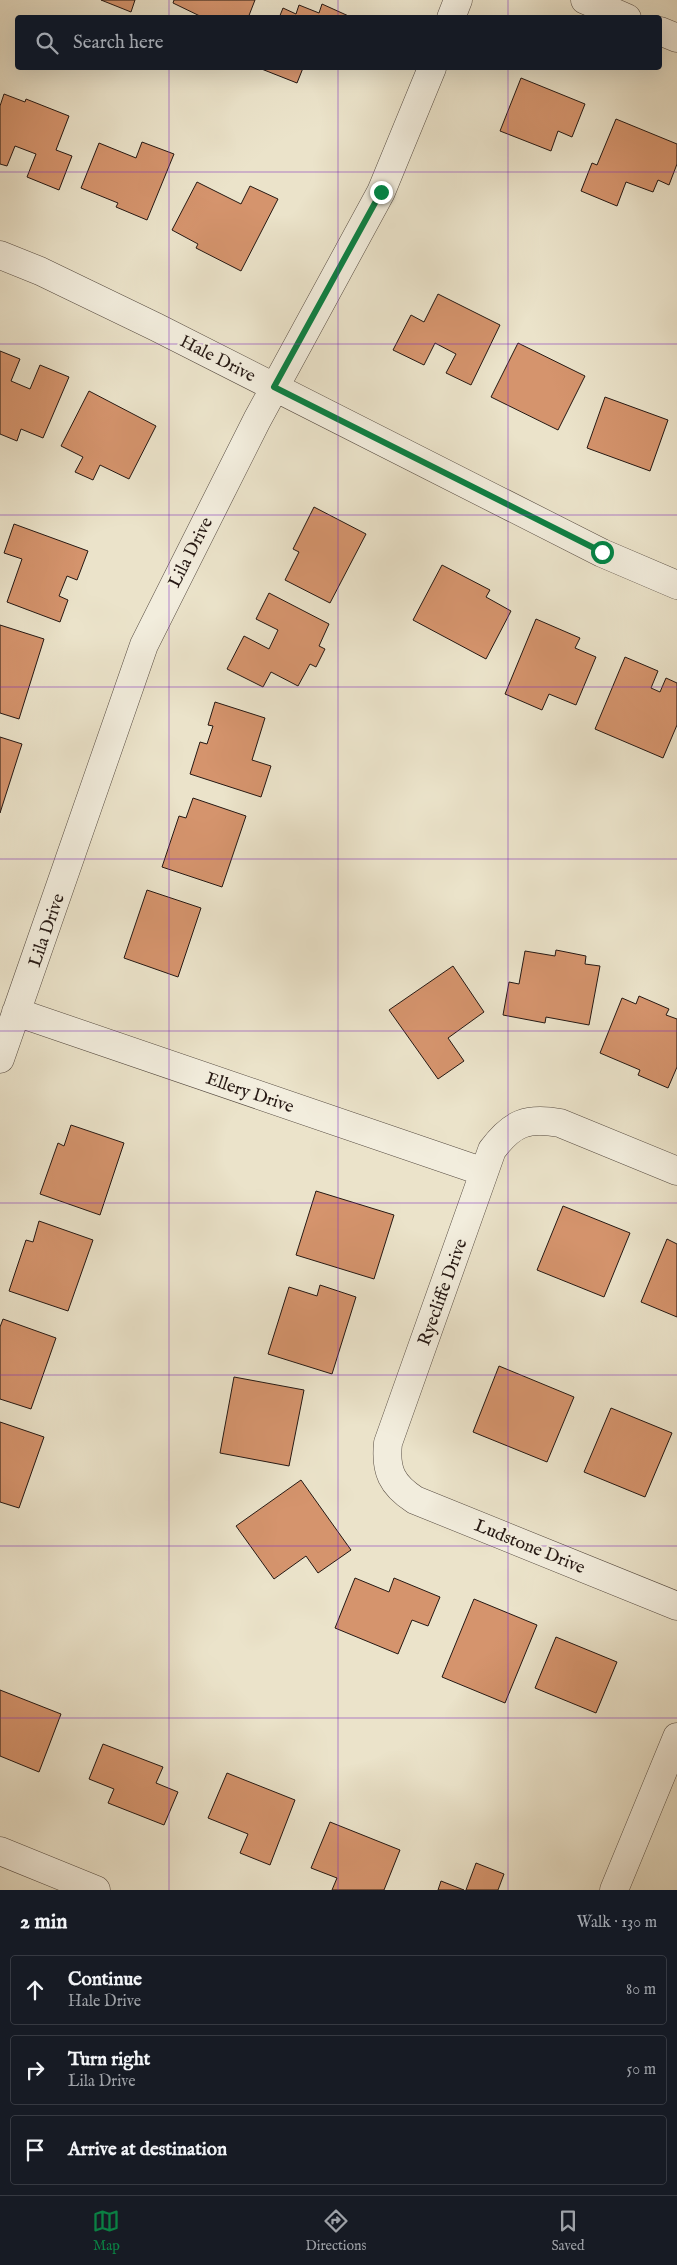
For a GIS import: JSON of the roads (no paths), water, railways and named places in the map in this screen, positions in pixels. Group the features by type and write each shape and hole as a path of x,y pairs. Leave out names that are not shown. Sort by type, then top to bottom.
{"street":[{"path":"452,15 458,0"},
{"path":"584,0 620,15"},
{"path":"662,32 677,38"},
{"name":"Lila Drive","path":"0,1059 144,645 274,387 381,192 431,70"},
{"name":"Hale Drive","path":"0,255 98,299 602,552 677,585"},
{"name":"Ellery Drive","path":"16,1012 484,1172"},
{"name":"Ryecliffe Drive","path":"391,1476 386,1460 388,1443 492,1150 504,1133 524,1122 541,1120 560,1123 677,1171"},
{"name":"Ludstone Drive","path":"391,1476 400,1490 415,1500 677,1606"},
{"path":"614,1890 677,1736"},
{"path":"0,1851 96,1890"}]}
